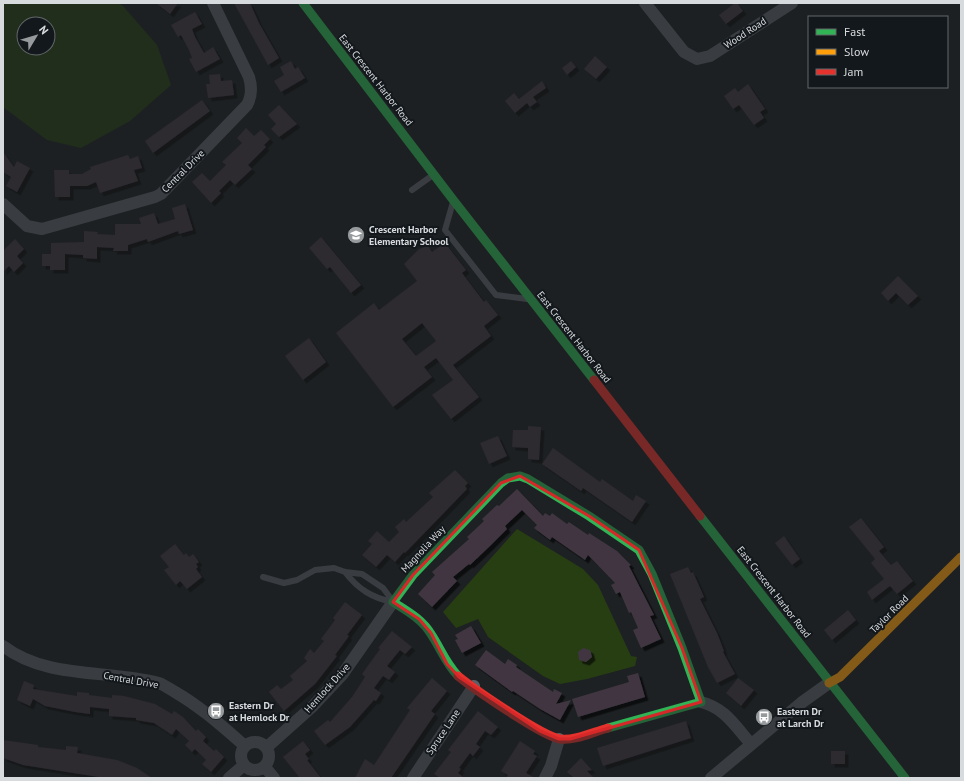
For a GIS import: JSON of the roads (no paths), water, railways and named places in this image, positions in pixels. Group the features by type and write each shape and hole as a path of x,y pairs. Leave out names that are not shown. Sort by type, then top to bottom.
{"street":[{"name":"Central Drive","path":"3,204 28,226 42,229 161,194 247,105 250,100 252,87 249,77 213,3"},
{"name":"East Crescent Harbor Road","path":"303,3 454,201 905,778"},
{"name":"Wood Road","path":"645,3 684,52 696,59 710,56 792,3"},
{"name":"Magnolia Way","path":"393,602 413,575 501,482 513,476 528,479 589,516 639,550 652,574 682,648 701,702"},
{"name":"Taylor Road","path":"831,685 961,557"},
{"path":"393,602 419,619 431,633 447,664 459,676 540,731 559,739 570,739 701,702 714,705 723,712 751,744"},
{"name":"Hemlock Drive","path":"266,747 312,706 342,674 393,602"},
{"name":"Central Drive","path":"3,646 14,655 55,669 119,676 160,684 194,703 245,746"},
{"path":"711,778 801,703 831,685"},
{"name":"Spruce Lane","path":"413,778 474,686"},
{"path":"545,778 552,766 559,739"},
{"path":"258,742 266,747 270,755 265,767 261,770 252,770 244,765 241,757 245,746 258,742"},
{"path":"229,778 244,765"},
{"path":"265,767 274,778"}],"lane":[{"path":"412,190 434,174"},
{"path":"454,201 445,230 496,295 531,300"},
{"path":"263,578 284,583 297,580 315,570 334,568 345,572 362,574 383,588 393,602"},
{"path":"345,572 354,584 377,599 393,602"}],"place":[{"name":"Crescent Harbor Elementary School","path":"356,235"},
{"name":"Eastern Dr at Hemlock Dr","path":"216,711"},
{"name":"Eastern Dr at Larch Dr","path":"764,717"}]}
